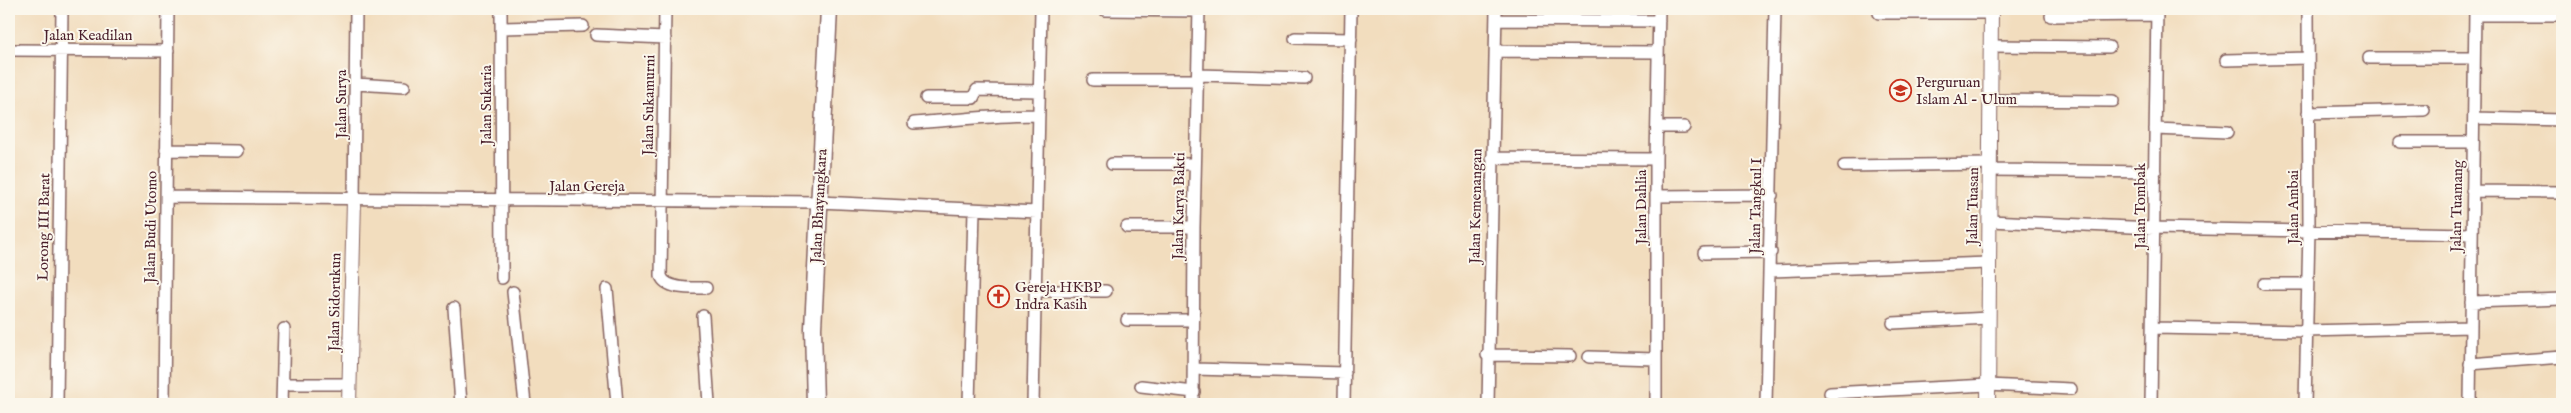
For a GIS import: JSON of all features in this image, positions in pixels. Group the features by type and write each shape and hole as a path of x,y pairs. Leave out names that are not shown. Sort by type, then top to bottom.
{"main road":[{"name":"Jalan Bhayangkara","path":"815,404 813,328 830,9"}],"street":[{"name":"Lorong III Barat","path":"57,404 62,9"},
{"name":"Jalan Budi Utomo","path":"164,404 168,9"},
{"name":"Jalan Surya","path":"354,200 356,9"},
{"name":"Jalan Sukaria","path":"501,9 502,278"},
{"name":"Jalan Sukamurni","path":"665,9 661,278 669,284 706,288"},
{"path":"1033,404 1040,9"},
{"path":"1344,404 1351,9"},
{"name":"Jalan Dahlia","path":"1656,404 1656,159 1659,9"},
{"name":"Jalan Tangkul I","path":"1766,404 1771,252 1775,9"},
{"name":"Jalan Ambai","path":"2305,404 2308,230 2308,9"},
{"path":"1105,10 1199,10"},
{"name":"Jalan Karya Bakti","path":"1193,404 1194,227 1199,78 1199,10"},
{"path":"1879,13 1990,11"},
{"name":"Jalan Tuasan","path":"1988,404 1990,11"},
{"path":"2051,16 2157,12"},
{"name":"Jalan Tombak","path":"2151,404 2154,328 2157,12"},
{"path":"2475,12 2562,15"},
{"name":"Jalan Tuamang","path":"2470,404 2475,12"},
{"path":"1496,14 1659,21"},
{"name":"Jalan Kemenangan","path":"1488,404 1496,14"},
{"path":"501,28 583,26"},
{"path":"596,35 665,38"},
{"path":"1295,38 1351,39"},
{"path":"1991,46 2109,47"},
{"name":"Jalan Keadilan","path":"9,50 168,51"},
{"path":"1496,51 1658,52"},
{"path":"2226,60 2308,58"},
{"path":"2369,58 2474,58"},
{"path":"1093,80 1304,78"},
{"path":"356,84 404,87"},
{"path":"926,98 973,98 977,90 1039,91"},
{"path":"1990,100 2112,101"},
{"path":"2308,113 2424,110"},
{"path":"914,122 976,119 986,115 1039,115"},
{"path":"2474,118 2562,120"},
{"path":"1657,127 1684,128"},
{"path":"2155,129 2227,132"},
{"path":"2400,142 2473,142"},
{"path":"166,150 237,151"},
{"path":"1492,158 1656,159"},
{"path":"1112,164 1195,164"},
{"path":"1844,166 1989,167 2155,172"},
{"path":"2472,191 2562,192"},
{"path":"1656,196 1772,195"},
{"name":"Jalan Gereja","path":"166,198 502,202 819,202 1037,212"},
{"name":"Jalan Sidorukun","path":"349,404 354,200"},
{"path":"969,404 974,210"},
{"path":"1989,221 2154,228 2472,234"},
{"path":"1127,227 1194,227"},
{"path":"1704,253 1771,252"},
{"path":"1770,270 1988,263"},
{"path":"2264,284 2307,284"},
{"path":"607,289 617,404"},
{"path":"1035,292 1106,291"},
{"path":"513,292 525,404"},
{"path":"2471,302 2562,300"},
{"path":"454,308 461,404"},
{"path":"702,316 709,404"},
{"path":"1893,323 1988,318"},
{"path":"1128,320 1193,320"},
{"path":"2154,328 2305,331 2471,328"},
{"path":"282,404 284,329"},
{"path":"1488,355 1570,356"},
{"path":"1589,357 1655,359"},
{"path":"2470,364 2562,357"},
{"path":"1194,369 1345,374"},
{"path":"283,384 350,384"},
{"path":"1830,393 1988,385 2071,389"},
{"path":"1141,386 1194,392"}],"place":[{"name":"Perguruan Islam Al - Ulum","path":"1900,91"},
{"name":"Gereja HKBP Indra Kasih","path":"999,296"}]}
